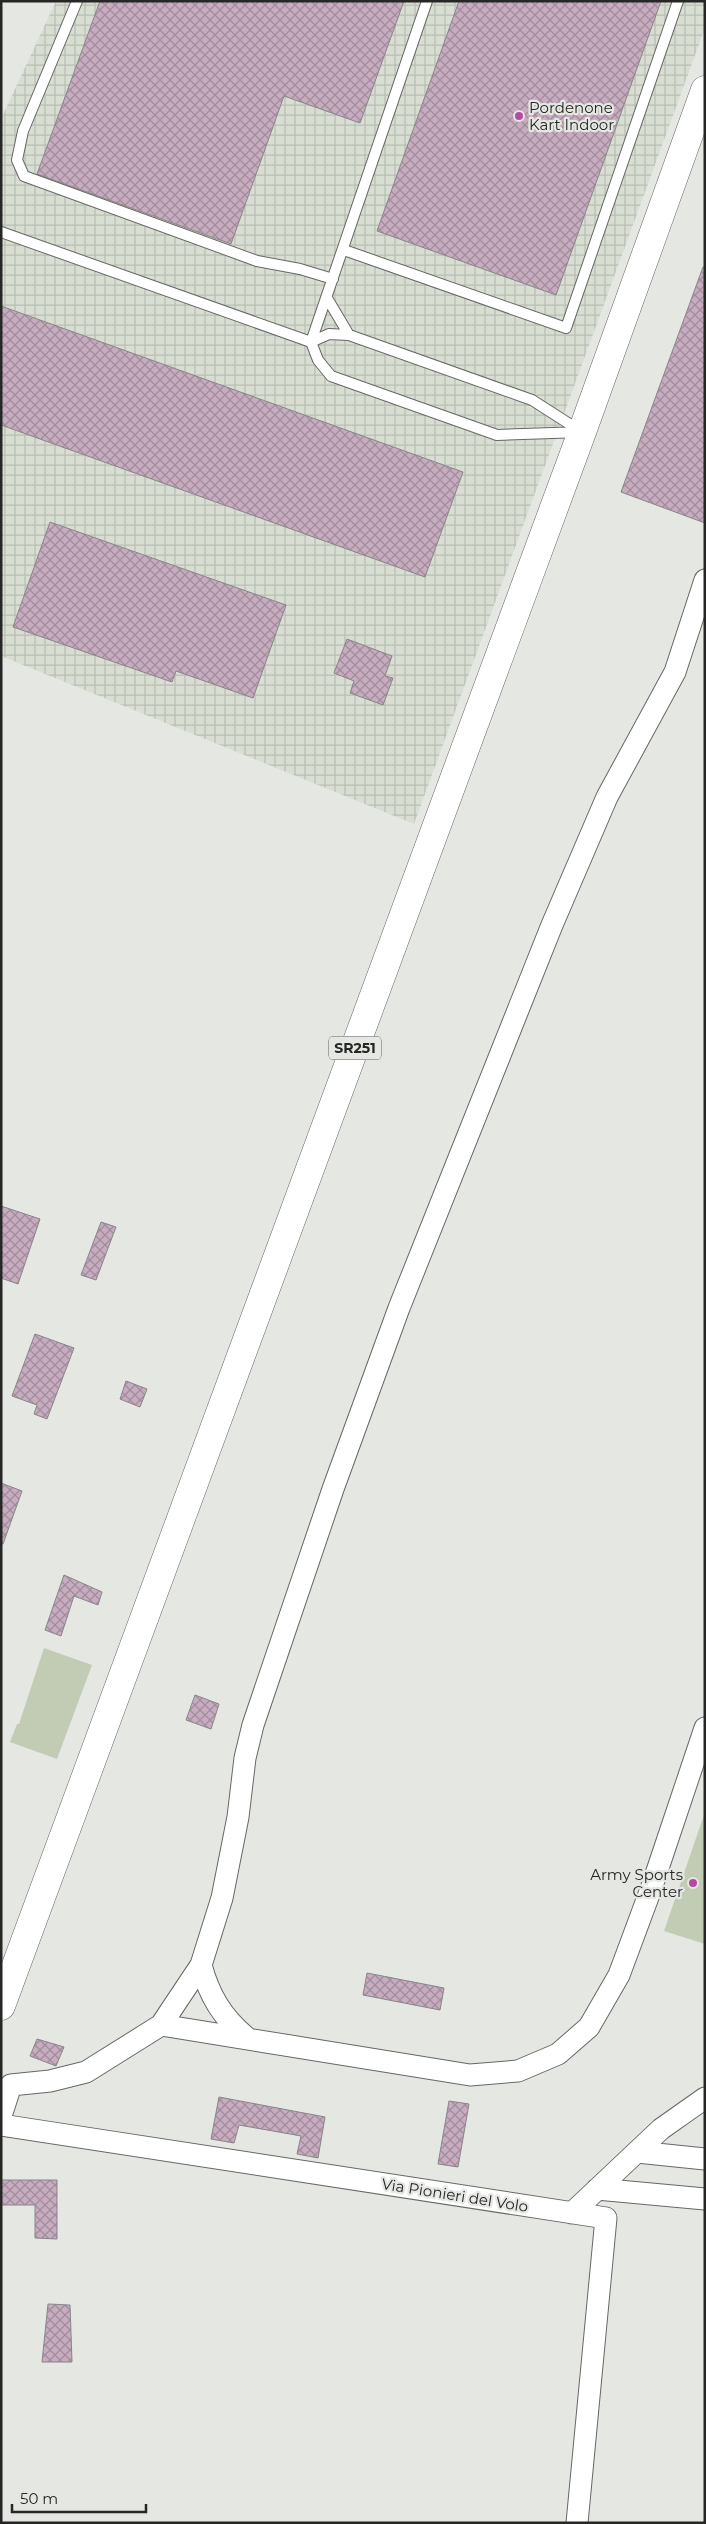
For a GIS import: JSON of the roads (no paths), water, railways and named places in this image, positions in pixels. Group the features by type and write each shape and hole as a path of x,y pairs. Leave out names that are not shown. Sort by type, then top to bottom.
{"main road":[{"name":"SR251","path":"1,2006 582,432 705,90"}],"street":[{"path":"1,2116 10,2085 50,2081 86,2072 161,2025 201,1964 222,1898 238,1817 245,1758 253,1725 333,1489 399,1308 552,925 607,797 675,672 705,580"},
{"path":"161,2025 246,2037 470,2075 518,2071 558,2054 589,2027 619,1975 651,1889 705,1728"},
{"path":"201,1964 207,1985 216,2005 236,2029 246,2037"},
{"path":"572,2213 662,2129 705,2098"},
{"name":"Via Pionieri del Volo","path":"1,2126 606,2218 577,2523"},
{"path":"637,2152 705,2159"},
{"path":"597,2189 705,2199"}],"lane":[{"path":"78,1 23,131 18,160 24,176 258,261 300,269 334,279"},
{"path":"427,1 344,250 311,342 318,360 331,376 497,434 582,432"},
{"path":"344,250 566,328 678,1"},
{"path":"1,232 311,342 329,334 349,335 532,400 582,432"},
{"path":"327,298 349,335"}],"place":[{"name":"Pordenone Kart Indoor","path":"519,116"},
{"name":"Army Sports Center","path":"693,1883"}]}
